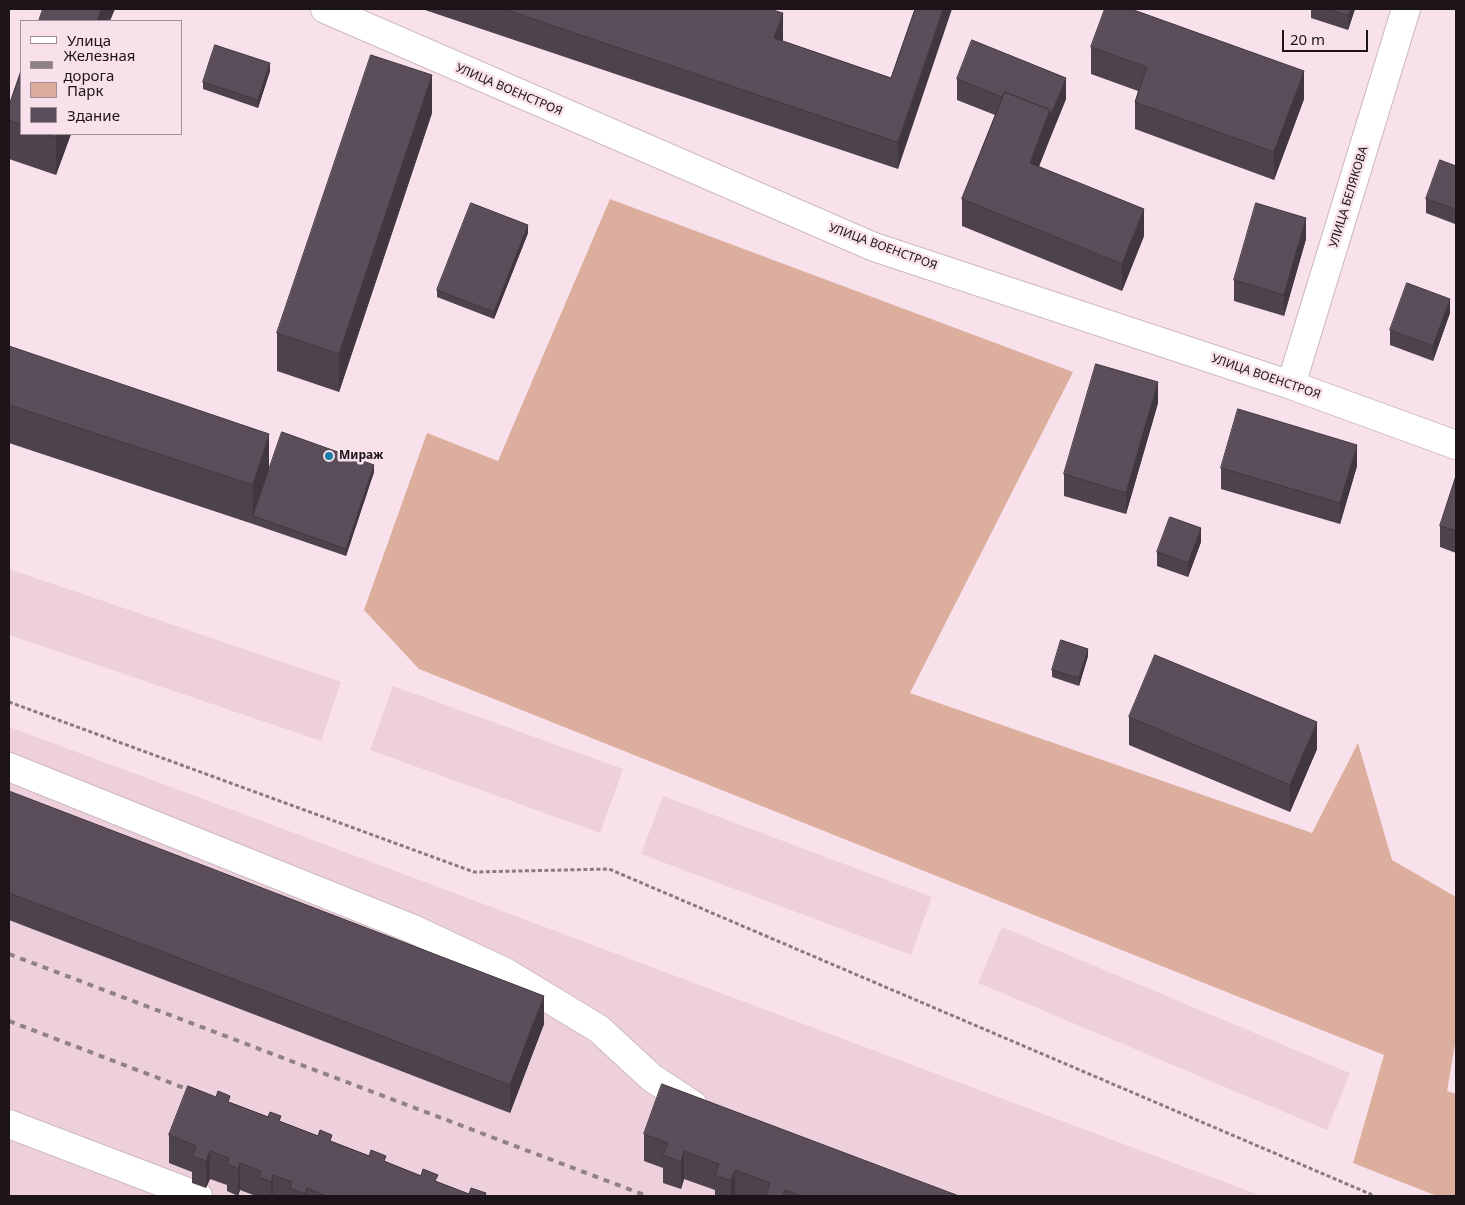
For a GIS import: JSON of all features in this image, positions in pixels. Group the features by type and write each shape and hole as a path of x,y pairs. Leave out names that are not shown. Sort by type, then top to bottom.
{"street":[{"name":"УЛИЦА ВОЕНСТРОЯ","path":"325,9 874,247 1291,385 1456,444"},
{"name":"УЛИЦА БЕЛЯКОВА","path":"1291,385 1406,9"},
{"path":"9,767 412,929 505,972 599,1029 652,1078 696,1107 714,1114"},
{"path":"9,1124 198,1196"}],"path":[{"path":"9,702 474,872 609,868 1376,1196"}],"shaded area":[{"path":"9,569 341,682 321,741 9,635"},
{"path":"393,686 623,769 600,833 370,750"},
{"path":"9,727 217,804 1262,1196 9,1196"},
{"path":"663,796 932,897 911,955 641,854"},
{"path":"1002,927 1350,1073 1327,1130 978,983"}],"green space":[{"path":"610,199 1073,372 910,693 1312,833 1358,743 1392,860 1456,897 1456,1038 1447,1091 1456,1094 1456,1196 1437,1196 1353,1163 1384,1055 419,669 364,610 427,433 498,461"}],"building":[{"path":"43,9 101,9 97,20 39,20"},
{"path":"504,9 769,9 783,13 774,38 891,78 915,9 943,9 898,142"},
{"path":"1105,9 1131,9 1304,71 1274,152 1135,102 1147,67 1091,47"},
{"path":"1327,9 1351,9 1348,15"},
{"path":"972,40 1066,78 1050,117 1050,110 1005,92 1002,97 957,79"},
{"path":"215,45 270,63 258,100 203,82"},
{"path":"371,55 432,75 339,354 277,333"},
{"path":"20,74 20,125 9,120 9,106"},
{"path":"1005,92 1050,110 1030,163 1144,209 1122,264 962,199"},
{"path":"1440,160 1456,166 1455,209 1426,199"},
{"path":"471,203 528,225 494,312 437,290"},
{"path":"1256,203 1306,218 1284,295 1234,280"},
{"path":"1407,283 1450,299 1433,346 1390,330"},
{"path":"9,346 269,434 253,485 9,405"},
{"path":"1096,364 1158,382 1126,493 1064,474"},
{"path":"1238,409 1357,445 1340,503 1221,468"},
{"path":"282,432 374,465 346,549 253,516"},
{"path":"1456,476 1456,531 1440,526"},
{"path":"1170,517 1201,528 1188,563 1157,552"},
{"path":"1061,640 1088,649 1079,678 1052,670"},
{"path":"1155,655 1317,722 1290,785 1129,717"},
{"path":"9,791 544,996 510,1085 9,893"},
{"path":"662,1084 959,1196 802,1196 785,1190 783,1196 772,1196 766,1194 770,1183 735,1170 731,1181 715,1175 719,1164 684,1151 681,1162 663,1155 668,1143 644,1134"},
{"path":"188,1086 216,1097 218,1091 230,1096 228,1102 268,1117 270,1112 281,1116 279,1121 318,1136 320,1130 332,1135 330,1141 369,1156 371,1150 386,1156 384,1161 421,1176 423,1169 438,1175 435,1181 469,1194 471,1188 486,1193 485,1196 326,1196 307,1188 305,1194 290,1188 292,1182 273,1175 271,1182 259,1177 261,1171 240,1163 238,1169 227,1164 229,1158 210,1151 206,1161 192,1156 196,1146 169,1135"}],"railway":[{"path":"9,954 647,1196"},
{"path":"9,1021 200,1094"}],"place":[{"name":"Мираж","path":"329,456"}]}
